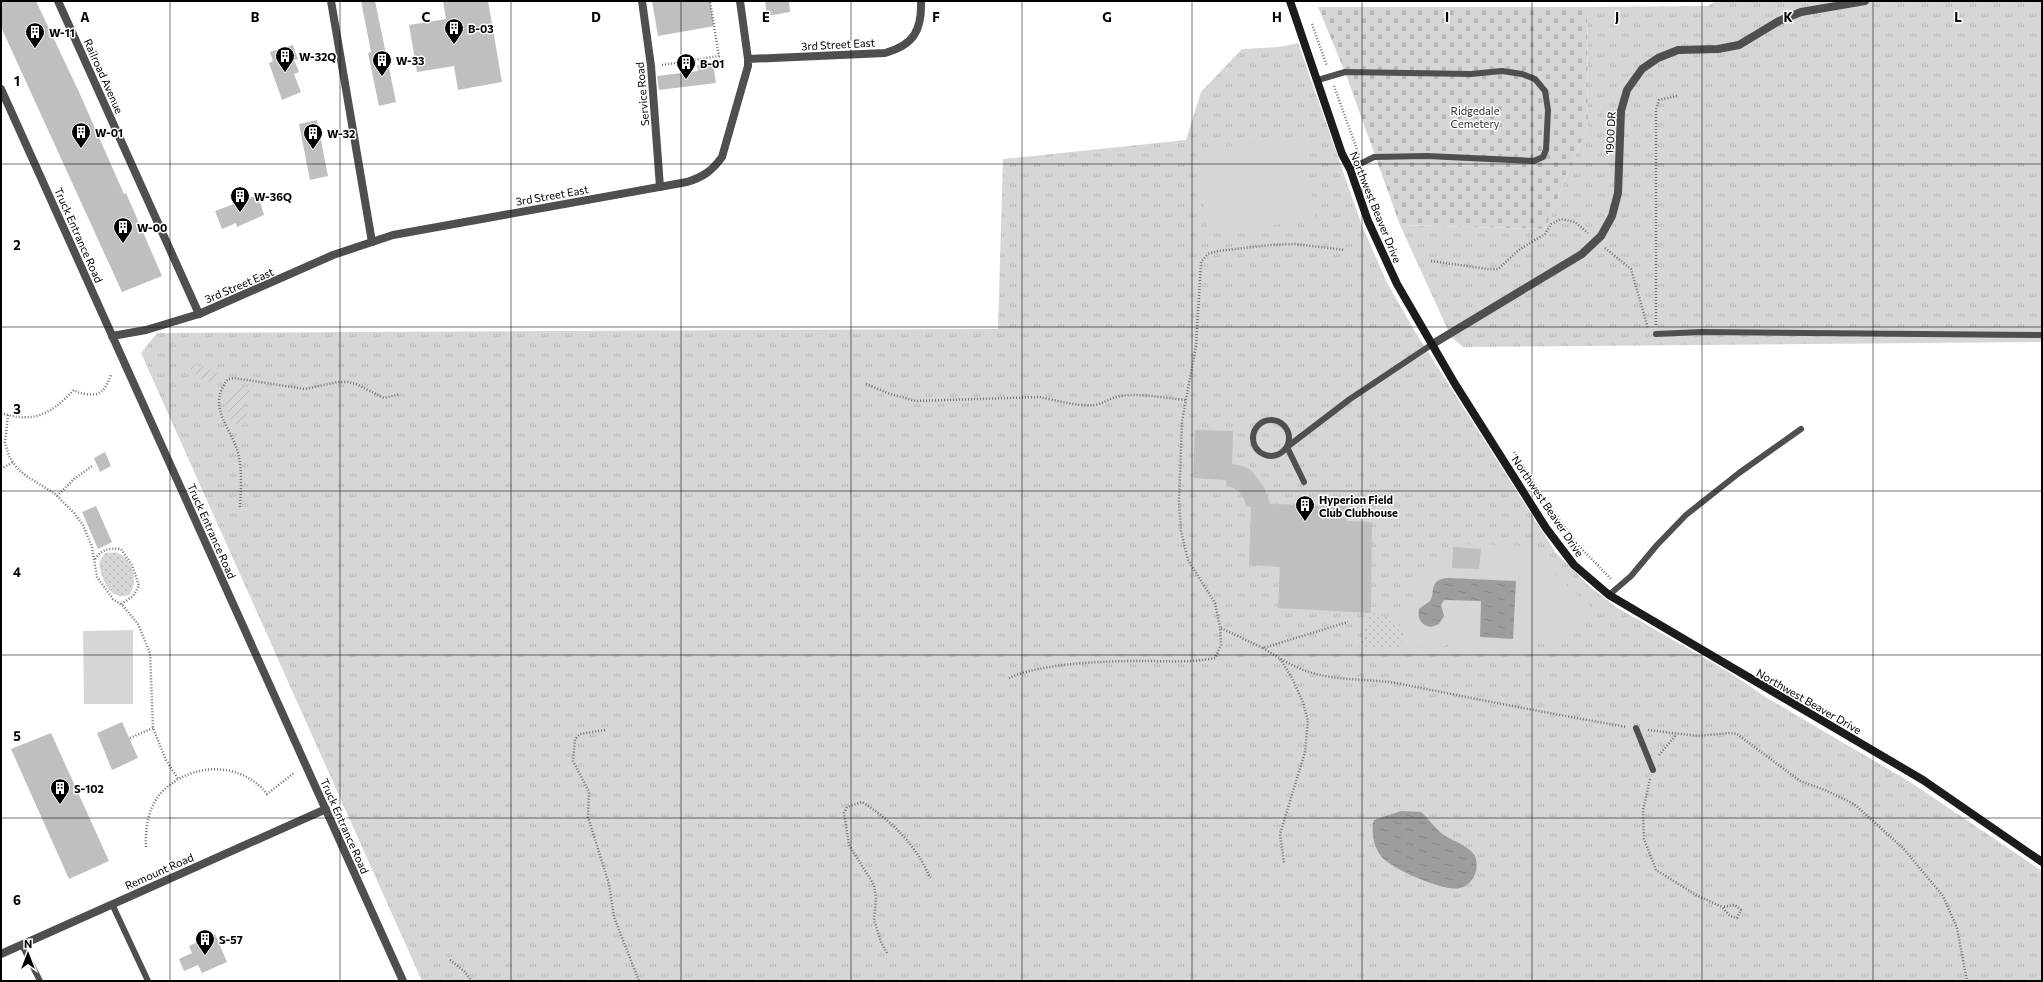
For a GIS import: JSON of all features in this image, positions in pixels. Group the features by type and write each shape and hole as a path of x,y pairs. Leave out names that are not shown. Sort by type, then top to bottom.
{"main road":[{"name":"Northwest Beaver Drive","path":"1290,1 1342,154 1350,169 1368,220 1390,270 1431,345 1546,528 1574,564 1609,595 1923,780 2042,862"}],"street":[{"name":"Railroad Avenue","path":"58,1 198,314"},
{"path":"331,1 372,242"},
{"name":"Service Road","path":"642,1 651,66 660,187"},
{"path":"740,1 748,60"},
{"name":"3rd Street East","path":"112,336 146,330 198,314 333,255 393,235 660,187 702,177 713,169 722,157 748,60 885,52 899,49 912,39 919,27 921,1"},
{"name":"1900 DR","path":"1431,345 1582,254 1601,236 1612,216 1618,193 1621,111 1627,90 1642,70 1658,58 1678,50 1718,49 1739,45 1779,21 1800,12 1865,1"},
{"name":"Truck Entrance Road","path":"1,89 403,981"},
{"name":"Remount Road","path":"1,954 326,809"}],"lane":[{"path":"1318,80 1345,72 1471,74 1502,71 1522,74 1535,80 1545,91 1548,110 1546,150 1543,157 1534,161 1427,156 1374,157 1350,169"},
{"path":"1656,334 1710,332 2042,335"},
{"path":"1304,482 1287,447 1289,435 1286,428 1280,422 1272,420 1264,421 1255,430 1253,437 1254,446 1262,454 1274,456 1282,453 1287,447 1350,399 1431,345"},
{"path":"1609,595 1631,576 1656,545 1692,510 1738,473 1801,429"},
{"path":"1636,728 1653,770"},
{"path":"112,904 148,981"},
{"path":"22,945 40,981"}],"path":[{"path":"651,66 719,56 710,1"},
{"path":"1309,17 1362,163"},
{"path":"1656,334 1656,109 1659,100 1677,96"},
{"path":"1009,678 1021,672 1040,668 1126,661 1198,662 1215,658 1221,645 1220,628 1215,603 1188,560 1181,531 1179,501 1182,421 1196,346 1201,262 1208,254 1218,251 1296,244 1345,250"},
{"path":"1,413 25,417 36,416 58,406 74,390 95,396 102,392 111,375"},
{"path":"240,507 239,456 218,404 221,388 228,379 234,378 305,389 338,382 348,382 356,384 384,398 400,394"},
{"path":"866,384 890,394 916,401 1039,396 1059,401 1096,405 1107,399 1119,396 1139,395 1186,400"},
{"path":"8,415 5,442 13,462 26,476 57,496 83,526 92,547 97,577 103,587 138,624 150,653 153,728 166,760 178,778"},
{"path":"1511,448 1548,504 1577,544 1618,587"},
{"path":"1,468 13,462"},
{"path":"57,496 74,479 92,466"},
{"path":"95,560 99,553 108,548 121,549 132,564 139,586 134,596 120,605"},
{"path":"1220,628 1263,648 1348,622"},
{"path":"1278,657 1291,676 1303,702 1308,721 1305,752 1280,834 1284,863"},
{"path":"130,738 153,728"},
{"path":"605,730 580,734 575,739 573,761 589,792 588,816 609,884 614,917 639,981"},
{"path":"1676,735 1660,753 1653,770 1643,810 1644,839 1656,870 1696,895 1722,908 1730,916 1737,918 1741,910 1735,905 1722,908"},
{"path":"146,847 146,827 154,803 159,795 178,778 197,771 223,768 249,778 267,794 294,773"},
{"path":"887,953 880,942 874,920 876,898 874,885 849,845 844,813 847,806 862,802 886,819 908,841 926,868 930,878"},
{"path":"450,960 472,981"}],"green space":[{"path":"1716,1 2042,1 2042,342 1463,347 1451,337 1400,225 1545,229 1588,125 1587,7 1708,6"},
{"name":"Ridgedale Cemetery","path":"1318,7 1587,7 1588,125 1545,229 1400,225 1345,72"},
{"path":"1298,43 1361,223 1386,281 1414,330 1556,553 1589,586 1616,607 1732,674 1767,698 1907,780 2042,871 2042,981 422,981 141,353 157,333 998,329 1003,159 1186,140 1201,92 1242,49 1279,47"},
{"path":"1304,137 1315,220 1245,227 1243,229 1208,234 1197,151 1231,146 1234,148 1236,146"},
{"path":"193,364 215,371 217,373 215,380 208,381 200,378 189,366"},
{"path":"238,385 246,387 249,391 248,398 244,404 248,418 243,425 232,421 225,402 229,391"},
{"path":"1450,544 1524,546 1592,608 1559,645 1530,643 1530,654 1454,651 1454,639 1450,639 1450,643 1440,648 1424,649 1409,641 1402,632 1399,616 1414,594 1415,571 1450,555"},
{"path":"105,553 118,553 127,560 131,566 134,584 129,595 117,595 112,592 104,582 99,563"},
{"path":"1371,608 1376,616 1390,618 1397,621 1406,639 1400,643 1400,648 1358,647"},
{"path":"133,630 133,704 84,704 83,631"}],"water":[{"path":"1442,579 1516,581 1513,639 1480,637 1481,601 1444,600 1441,605 1444,616 1439,624 1431,627 1422,623 1419,618 1419,609 1432,598 1435,584"},
{"path":"1401,811 1421,812 1440,832 1468,848 1472,852 1475,856 1477,864 1474,877 1468,884 1460,888 1453,888 1433,884 1401,870 1382,857 1374,842 1374,820"}],"building":[{"path":"1,1 36,1 79,92 124,194 126,193 162,276 122,292 1,27"},
{"path":"361,1 375,1 396,102 379,106 368,53 371,52"},
{"name":"B-03","path":"443,1 488,1 502,82 458,90 454,66 417,72 409,25 446,19"},
{"path":"652,1 710,1 714,26 658,36"},
{"path":"765,1 789,1 790,12 767,16"},
{"name":"W-32Q","path":"293,45 298,59 294,60 299,72 294,74 301,92 282,100 269,63 273,61 270,52"},
{"name":"B-01","path":"713,63 716,83 659,90 657,76 698,71 697,65"},
{"name":"W-32","path":"317,120 328,176 310,180 299,124"},
{"name":"W-36Q","path":"258,195 264,215 237,227 236,223 222,229 215,211"},
{"name":"Hyperion Field Club Clubhouse","path":"1195,430 1233,431 1232,464 1251,470 1264,487 1270,504 1347,506 1347,521 1372,522 1371,613 1278,608 1280,567 1249,565 1251,507 1246,506 1245,501 1239,491 1227,485 1226,480 1193,478"},
{"path":"105,452 111,466 100,472 94,458"},
{"path":"96,506 112,542 98,549 82,512"},
{"path":"1453,547 1481,549 1479,569 1452,568"},
{"path":"122,722 138,758 112,770 97,733"},
{"name":"S-102","path":"51,733 109,861 69,879 11,749"},
{"name":"S-57","path":"215,934 227,962 202,973 198,965 184,971 179,959 192,953 189,946"}],"place":[{"name":"B-03","path":"454,45"},
{"name":"W-11","path":"35,49"},
{"name":"W-32Q","path":"285,73"},
{"name":"W-33","path":"382,77"},
{"name":"B-01","path":"686,80"},
{"name":"W-01","path":"81,149"},
{"name":"W-32","path":"313,150"},
{"name":"W-36Q","path":"240,213"},
{"name":"W-00","path":"123,244"},
{"name":"Hyperion Field Club Clubhouse","path":"1305,522"},
{"name":"S-102","path":"60,805"},
{"name":"S-57","path":"205,956"}]}
